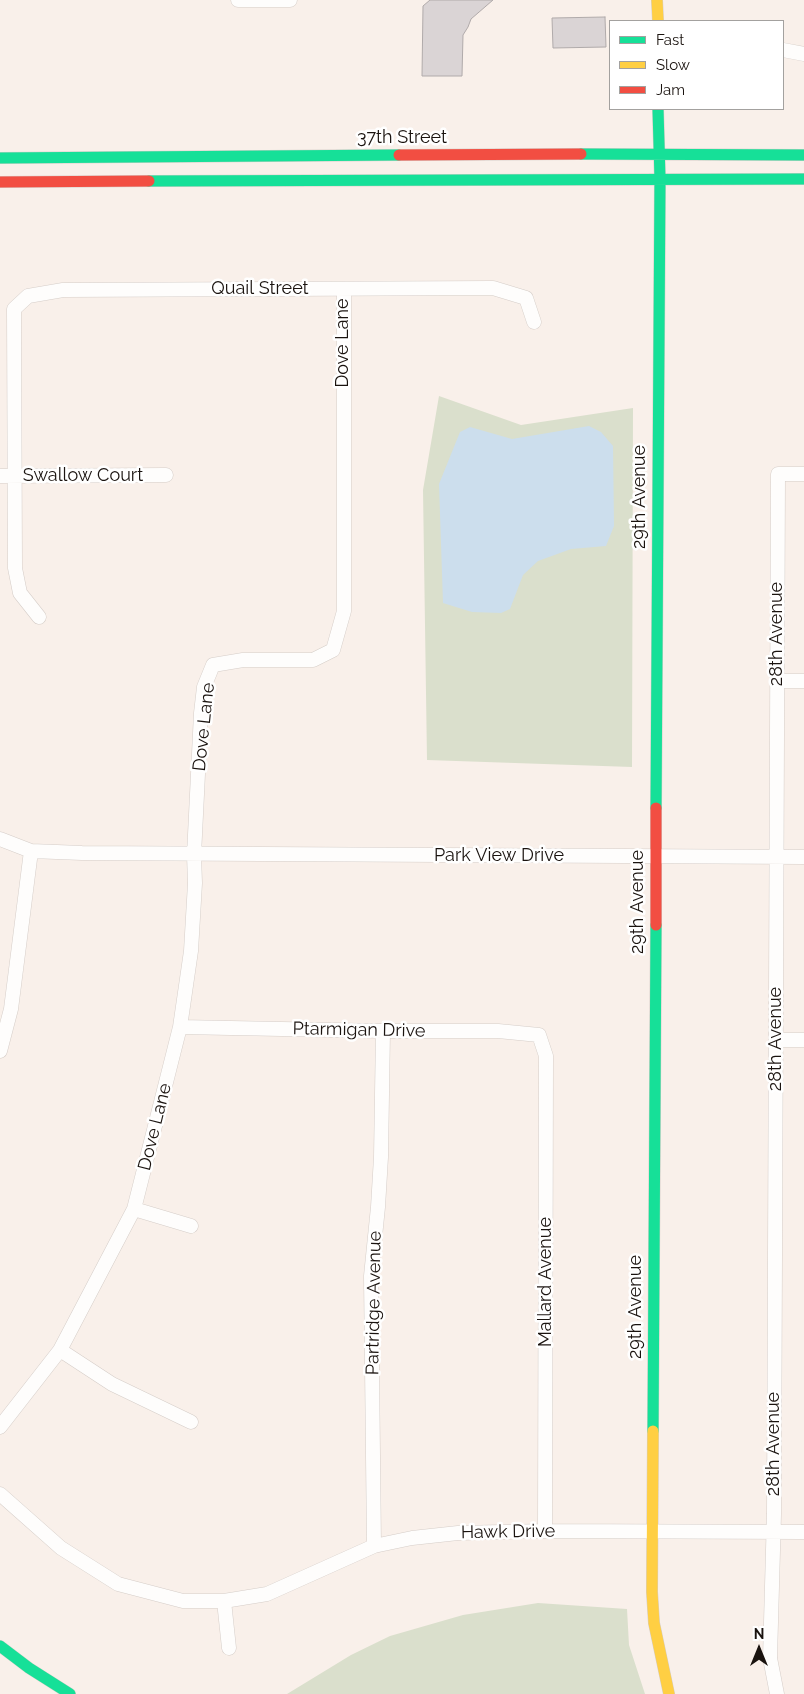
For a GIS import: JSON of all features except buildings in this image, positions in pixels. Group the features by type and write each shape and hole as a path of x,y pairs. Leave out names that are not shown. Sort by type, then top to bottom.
{"main road":[{"path":"657,0 658,20"},
{"name":"29th Avenue","path":"658,110 660,179 652,1592 654,1623 669,1694"},
{"name":"37th Street","path":"0,158 658,154 804,155"},
{"path":"0,182 804,179"},
{"path":"0,1646 70,1694"}],"street":[{"path":"238,0 290,0"},
{"path":"784,50 804,54"},
{"name":"Quail Street","path":"14,476 14,310 28,296 63,290 493,288 526,298 534,322"},
{"name":"Dove Lane","path":"0,1427 60,1350 134,1209 180,1027 191,951 196,883 194,855 201,714 204,687 213,665 243,660 313,660 333,650 344,611 344,289"},
{"name":"28th Avenue","path":"777,1694 770,1658 774,1532 778,474 804,474"},
{"name":"Swallow Court","path":"0,476 166,475"},
{"path":"14,476 15,568 20,593 39,617"},
{"path":"777,681 804,681"},
{"path":"0,838 31,851 11,1009 0,1051"},
{"name":"Park View Drive","path":"31,851 194,855 804,857"},
{"name":"Ptarmigan Drive","path":"180,1027 498,1031 539,1035"},
{"name":"Partridge Avenue","path":"374,1546 371,1276 381,1157 383,1031"},
{"name":"Mallard Avenue","path":"539,1035 546,1056 545,1531"},
{"path":"776,1040 804,1040"},
{"path":"134,1209 191,1226"},
{"path":"60,1350 112,1384 191,1422"},
{"name":"Hawk Drive","path":"0,1494 61,1548 118,1584 183,1601 224,1601 267,1594 374,1546 412,1538 458,1533 545,1531 653,1533 804,1532"},
{"path":"224,1601 228,1648"}],"green space":[{"path":"439,396 521,425 633,408 632,767 427,760 423,490"},
{"path":"538,1603 627,1609 629,1645 645,1694 287,1694 351,1655 390,1636 463,1615"}],"water":[{"path":"589,426 601,432 613,446 614,526 606,546 571,549 538,561 523,575 510,609 501,613 472,612 443,603 439,484 460,432 470,427 512,439"}],"traffic: fast":[{"path":"656,808 660,179 658,110"},
{"path":"581,154 804,155"},
{"path":"0,158 399,155"},
{"path":"149,181 804,179"},
{"path":"653,1431 656,925"},
{"path":"0,1646 29,1668 70,1694"}],"traffic: slow":[{"path":"657,0 658,20"},
{"path":"653,1431 652,1592 654,1623 669,1694"}],"traffic: jam":[{"path":"399,155 581,154"},
{"path":"0,182 149,181"},
{"path":"656,808 656,925"}]}
